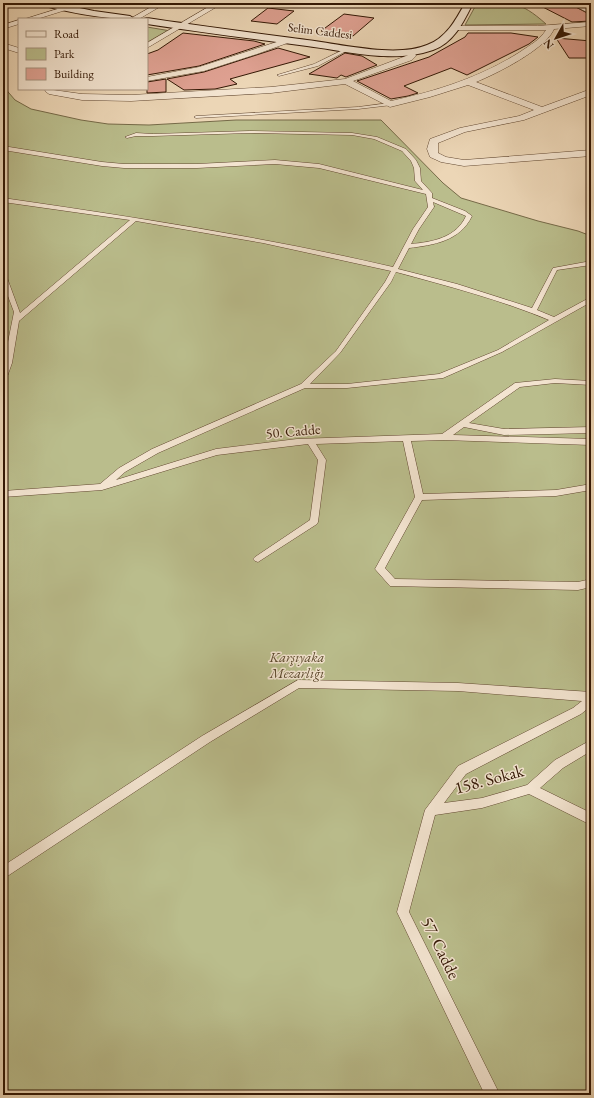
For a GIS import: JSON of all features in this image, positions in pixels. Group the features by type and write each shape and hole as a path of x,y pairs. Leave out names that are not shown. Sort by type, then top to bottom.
{"main road":[{"path":"44,3 124,18"},
{"name":"Selim Caddesi","path":"148,21 289,41 383,52 411,52 430,48 438,44 456,28 469,3"}],"street":[{"path":"136,18 163,3"},
{"path":"148,45 220,3"},
{"path":"572,3 591,12"},
{"path":"31,18 66,8"},
{"path":"3,26 18,22"},
{"path":"456,28 550,27 591,24"},
{"path":"346,81 390,104 439,92 469,82 510,63 544,38 550,30 550,27"},
{"path":"148,79 164,77 214,66 289,41"},
{"path":"3,45 18,51"},
{"path":"49,91 82,97 131,98 271,90 346,81 409,58 412,56 411,52"},
{"path":"469,82 542,110"},
{"path":"588,155 464,163 444,160 433,155 432,149 433,141 463,130 522,118 591,92"}],"lane":[{"path":"279,75 316,65 350,48"},
{"path":"196,116 358,108 390,104"},
{"path":"102,487 122,470 155,451 304,386 338,352 388,282 416,229 431,207 430,196 418,181 418,168 413,160 404,150 374,138 352,134 250,132 153,136 136,134 127,137"},
{"path":"3,148 102,164 124,166 197,166 275,162 319,166 430,196 469,216 466,224 459,231 442,239 425,244 407,246"},
{"path":"3,200 211,231 395,269 520,305 555,320"},
{"path":"15,321 135,219"},
{"path":"534,312 555,269 591,263"},
{"path":"3,275 17,312 8,363 3,377"},
{"path":"304,386 347,386 440,376 500,351 591,299"},
{"path":"580,305 591,308"},
{"path":"444,437 518,385 555,381 591,383"},
{"path":"463,424 504,432 591,430"},
{"name":"50. Cadde","path":"3,494 102,487 216,452 311,442 444,437 591,442"},
{"path":"407,439 419,498 380,569 393,583 578,586 591,583"},
{"path":"258,559 314,522 322,460 311,442"},
{"path":"419,498 556,493 591,487"},
{"path":"3,873 206,739 298,684 458,687 591,697"},
{"path":"431,810 462,770 577,711 591,700"},
{"name":"158. Sokak","path":"431,810 482,803 530,789 559,764 591,745"},
{"path":"530,789 591,819"},
{"name":"57. Cadde","path":"431,810 403,912 493,1095"}],"green space":[{"path":"477,3 514,4 537,16 546,24 465,25"},
{"path":"148,27 171,31 148,42"},
{"name":"Karşıyaka Mezarlığı","path":"3,86 15,100 31,109 81,120 108,124 149,125 236,120 381,120 443,183 461,198 591,236 591,1095 3,1095"}],"building":[{"path":"535,3 568,3 591,15 591,21 572,22"},
{"path":"268,8 294,11 277,24 251,21"},
{"path":"344,14 374,18 353,36 321,31"},
{"path":"183,33 254,41 265,44 199,66 148,75 148,54 158,50"},
{"path":"468,33 511,33 538,37 529,44 467,75 451,68 404,86 418,93 408,96 391,99 357,81 429,57 465,37"},
{"path":"556,38 591,41 591,58 569,58"},
{"path":"278,48 310,57 230,79 237,84 215,89 184,90 167,79 204,72"},
{"path":"345,53 362,56 377,65 346,77 341,75 337,78 309,74"},
{"path":"166,79 166,92 147,93 148,82"}]}
